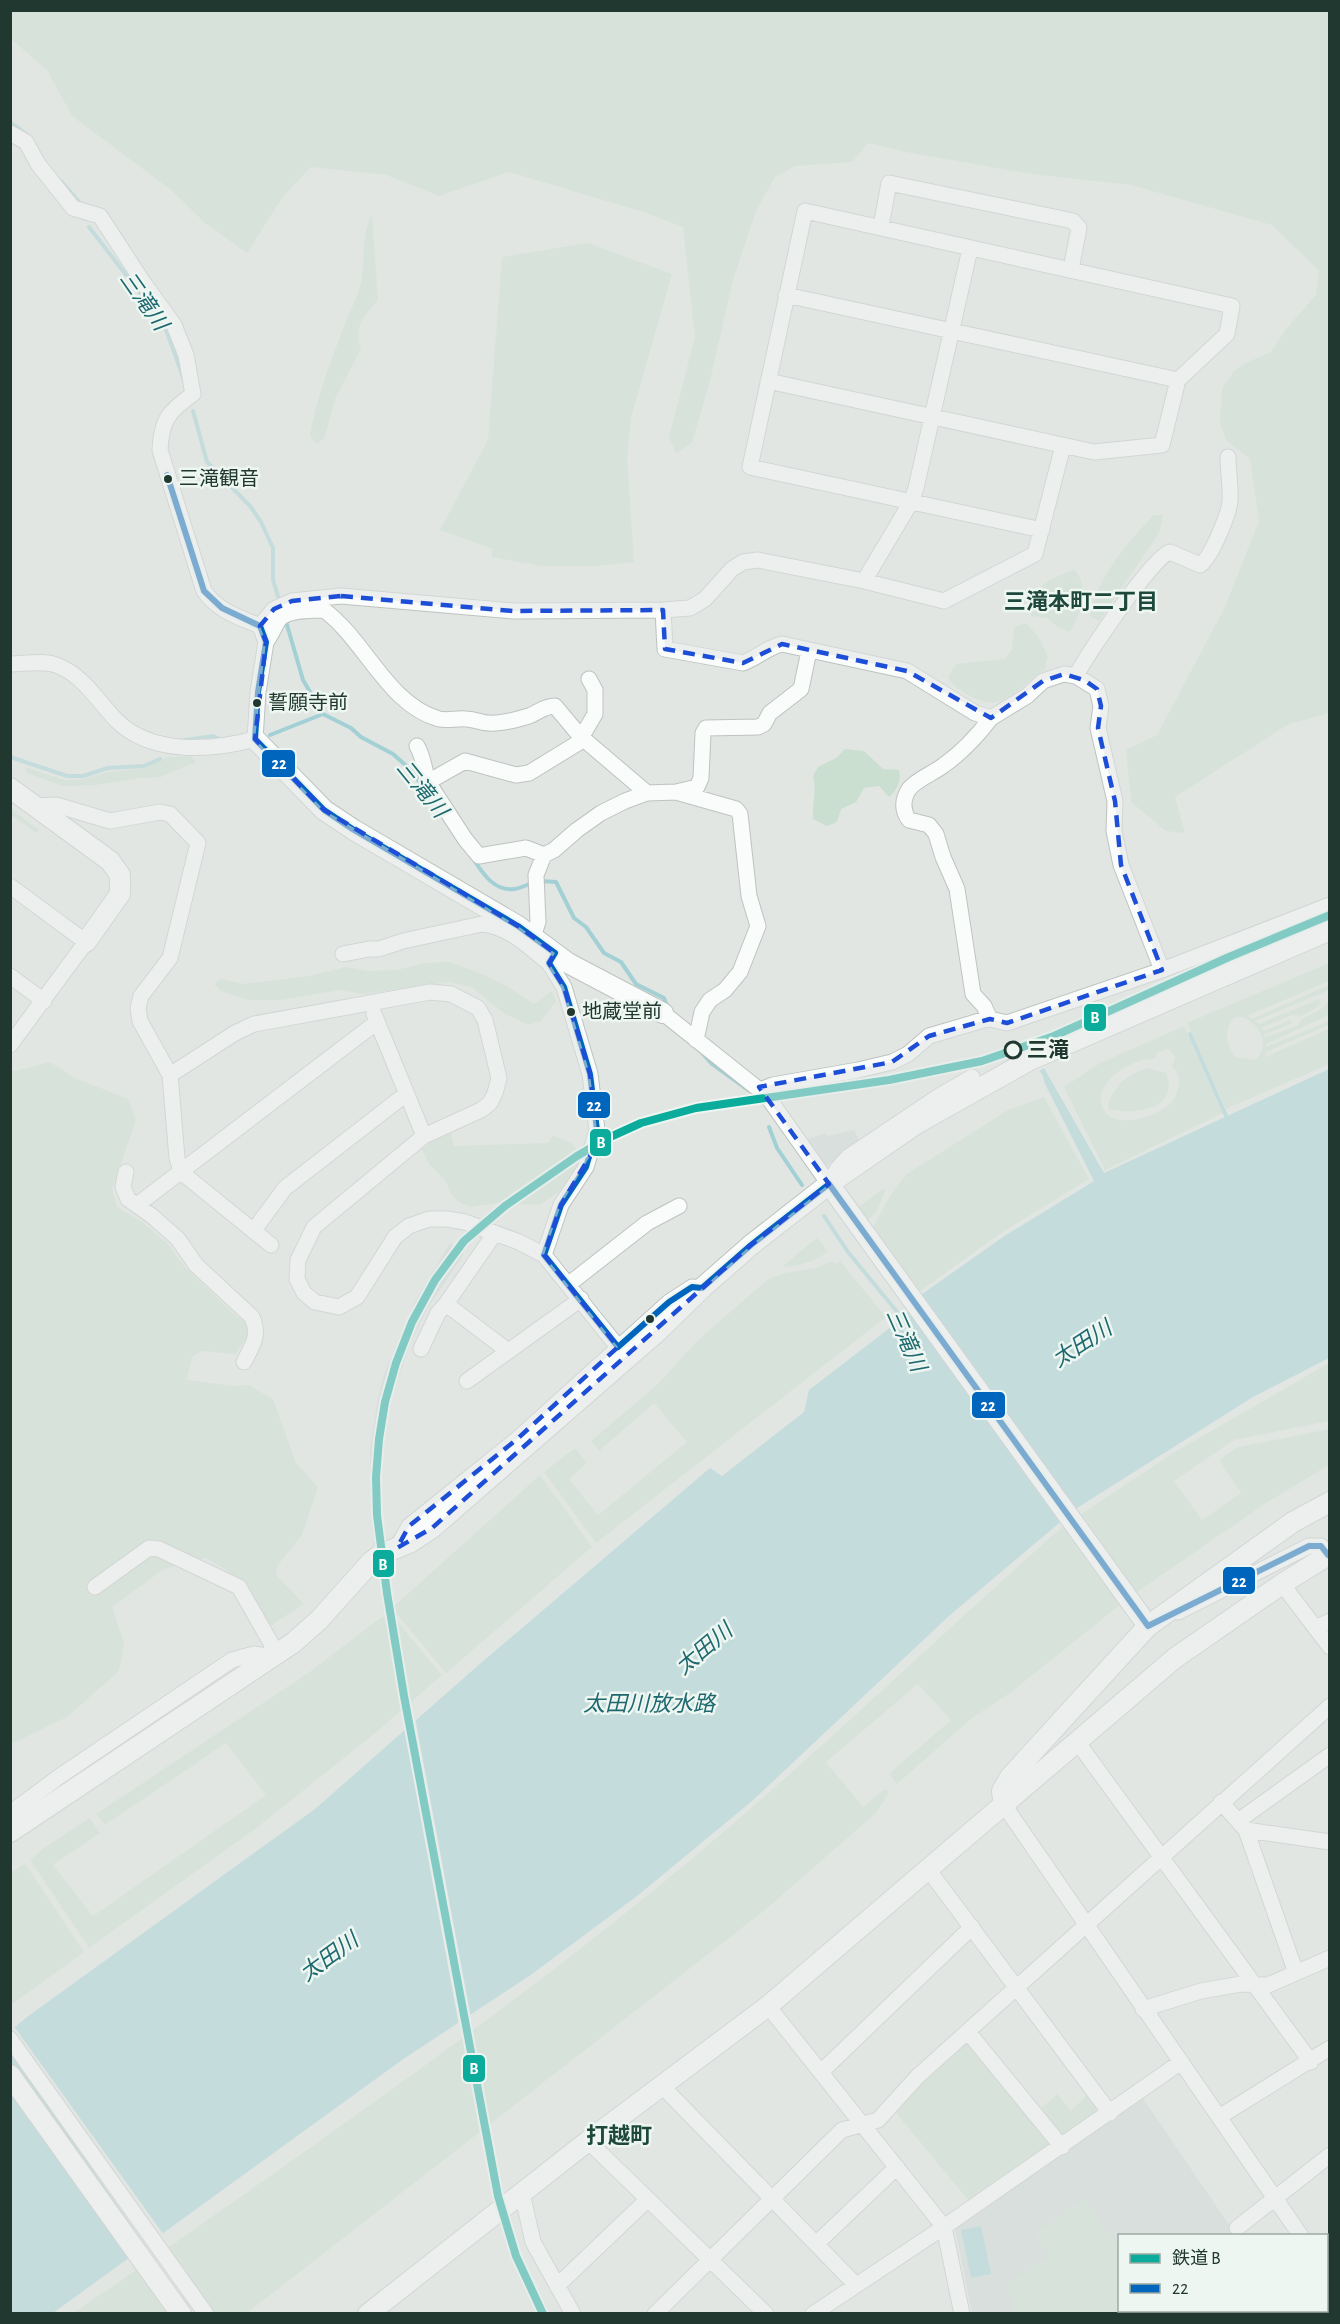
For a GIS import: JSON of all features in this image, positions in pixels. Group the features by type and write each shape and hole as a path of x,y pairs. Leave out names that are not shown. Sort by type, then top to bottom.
{"street":[{"path":"10,133 26,142 38,164 74,208 100,216 142,282 174,325 186,356 193,393 167,416 161,433 160,450 204,591 212,602 227,613 260,626 266,642"},
{"path":"880,226 890,183 1073,221 1079,228 1071,269"},
{"path":"768,381 1094,452 1162,445 1178,381 1227,334 1232,306 805,211 786,295 768,381 750,467 1042,530"},
{"path":"864,581 911,502 970,249"},
{"path":"786,295 1178,381"},
{"path":"260,626 274,609 292,601 341,596 513,611 690,608 705,599 732,569 743,562 758,560 864,581 944,601 1035,554 1063,446"},
{"path":"1076,676 1091,648 1164,553 1170,552 1200,565 1206,561 1230,503 1228,457"},
{"path":"544,1255 561,1205 586,1167 597,1130 590,1074 564,987 552,958 533,937 518,926 324,810 255,739 258,692 266,642 279,620 289,614 324,610 336,619 354,639 402,698 422,713 441,720 467,719 491,724 530,716 548,706 555,706 580,736 647,793"},
{"path":"663,610 665,649 743,663 753,660 769,647 782,645 907,671 975,712 990,718"},
{"path":"533,937 538,922 536,875 544,855 554,850 601,813 647,793 676,792 698,787 702,778 703,733 706,728 758,728 764,724 770,712 801,689 809,651"},
{"path":"10,664 53,663 64,668 91,690 117,721 137,735 175,748 238,743 255,739"},
{"path":"990,1019 984,1005 973,994 957,889 936,834 929,825 909,820 903,811 904,800 910,788 946,764 983,728 990,718 1027,696 1043,681 1064,674 1076,676 1097,689 1101,706 1098,728 1115,801 1114,831 1121,865 1162,970"},
{"path":"428,782 465,761 516,775 528,774 578,743 580,736 596,714 595,690 589,679"},
{"path":"417,746 424,758 428,782 465,839 479,856 526,848 544,855"},
{"path":"10,788 110,861 120,875 120,894 10,1045"},
{"path":"676,792 736,809 740,814 749,896 758,926 740,972 725,990 710,1000 702,1012 696,1040"},
{"path":"34,806 56,805 110,821 160,812 170,814 198,843 170,958 141,996 138,1008 140,1021 170,1075 177,1158 181,1172 271,1245"},
{"path":"10,886 86,942"},
{"path":"760,1090 773,1085 892,1062 909,1054 929,1036 990,1019 1007,1023 1162,970 1329,905"},
{"path":"343,954 369,949 379,950 404,941 482,924 494,925 552,958 654,1006 760,1090 1145,1621"},
{"path":"562,1406 657,1332 751,1245 833,1190 916,1124 1020,1066 1329,930"},
{"path":"10,976 44,1001"},
{"path":"170,1075 235,1033 254,1024 430,992 451,993 478,1008 485,1020 499,1078 490,1103 481,1110 424,1136 314,1227 298,1260 297,1279 304,1293 315,1302 330,1306 346,1305 357,1297 395,1237 409,1226 429,1219 465,1222 544,1255 618,1347"},
{"path":"370,1003 424,1136"},
{"path":"137,1205 377,1022"},
{"path":"833,1190 838,1168 848,1157 929,1102 972,1077"},
{"path":"254,1230 285,1188 406,1094"},
{"path":"126,1172 123,1187 128,1199 178,1239 196,1265 252,1317 257,1328 256,1337 244,1362"},
{"path":"569,1284 647,1223 679,1206"},
{"path":"421,1349 438,1313 495,1233"},
{"path":"10,1832 273,1658 319,1620 371,1562 380,1555 411,1542 432,1528 562,1406 618,1347 669,1302 692,1287 702,1288"},
{"path":"467,1381 581,1299"},
{"path":"446,1304 508,1352"},
{"path":"1300,2234 1004,1805 1002,1791 1010,1777 1145,1621 1293,1522 1329,1502"},
{"path":"378,2311 588,2141 768,2006 1175,1658 1329,1554 1321,1546 1308,1546 1222,1592 1145,1621"},
{"path":"95,1587 149,1548 159,1549 239,1587 271,1643 273,1658"},
{"path":"1282,1584 1323,1625 1329,1647"},
{"path":"10,1807 232,1660 254,1654 273,1658"},
{"path":"655,2313 842,2130 878,2120 918,2076 1329,1706"},
{"path":"1078,1743 1311,2062"},
{"path":"1242,1826 1329,1755"},
{"path":"10,1813 60,1776"},
{"path":"1221,1802 1242,1826 1296,1972"},
{"path":"1242,1826 1329,1842"},
{"path":"927,1868 1110,2113"},
{"path":"821,2072 972,1927"},
{"path":"1143,2009 1201,1991 1241,1984 1268,1985 1329,1958"},
{"path":"768,2006 944,2227 962,2313"},
{"path":"968,2032 1062,2146"},
{"path":"10,2039 206,2313"},
{"path":"1219,2117 1311,2062 1329,2048"},
{"path":"813,2313 944,2227 1181,2062"},
{"path":"10,2075 180,2313"},
{"path":"662,2086 856,2285"},
{"path":"588,2141 766,2313"},
{"path":"1237,2228 1329,2155"},
{"path":"816,2244 897,2168"},
{"path":"522,2193 533,2242 573,2313"},
{"path":"557,2286 648,2199"}],"highlighted area":[{"path":"341,596 513,611 663,610 665,649 743,663 782,644 907,671 991,718 1043,681 1064,674 1084,680 1097,689 1101,706 1098,728 1115,801 1121,865 1162,970 1007,1023 990,1019 929,1036 892,1062 759,1087 829,1184 751,1245 432,1528 397,1548 409,1526 516,1440 618,1347 544,1255 561,1205 593,1151 597,1130 590,1074 564,987 549,963 555,953 518,926 324,810 255,739 266,642 260,626 274,609 292,601"}],"shaded area":[{"path":"854,1130 860,1142 827,1166 805,1140 826,1133 828,1136"},
{"path":"450,1243 464,1254 427,1309 410,1344 387,1413 379,1482 387,1573 379,1576 374,1551 370,1487 370,1450 377,1403 384,1374 414,1303"},
{"path":"1142,2097 1235,2234 1118,2234 1118,2312 1278,2312 1275,2314 972,2313 955,2229 957,2225"}],"green space":[{"path":"11,10 1329,11 1329,713 1289,724 1175,797 1185,833 1166,831 1131,802 1126,750 1157,735 1224,609 1259,521 1250,459 1226,440 1220,423 1222,388 1234,371 1271,352 1285,330 1316,295 1319,271 1272,225 1131,185 1031,174 868,143 852,162 795,166 775,177 756,211 733,280 710,381 692,443 676,453 669,437 695,337 683,227 643,212 509,172 439,196 386,175 311,167 284,195 247,253 205,223 171,190 72,116 47,70 11,39"},
{"path":"372,215 378,300 361,322 358,334 361,349 335,399 325,437 317,444 310,436 316,407 329,366 360,287 364,242"},
{"path":"588,243 672,274 631,418 627,457 634,562 597,566 542,566 491,557 493,549 440,530 488,440 502,257"},
{"path":"1154,515 1163,515 1159,533 1099,621 1090,616 1099,587 1114,561"},
{"path":"1074,570 1079,576 1083,592 1080,609 1070,632 1059,628 1047,618 1032,616 1027,611 1039,588 1050,580"},
{"path":"1026,623 1038,636 1048,656 1045,669 1018,691 1001,701 980,701 952,683 948,677 956,664 1004,659 1012,650 1014,627"},
{"path":"845,749 864,751 883,769 899,770 900,777 897,788 889,797 879,786 864,788 856,802 841,809 837,822 827,826 813,819 815,787 813,776 818,767 836,758"},
{"path":"191,756 196,762 161,777 95,785 63,786 27,773 25,767 65,780 83,779 108,772 145,768 167,757"},
{"path":"11,809 39,830 37,833 11,815"},
{"path":"449,962 493,979 534,1004 552,991 556,1001 541,1021 528,1025 505,1014 471,987 449,982 363,994 339,990 281,1000 248,1000 221,991 214,984 221,979 244,984 309,976 346,967 368,971 397,970 423,963"},
{"path":"1329,963 1329,981 1247,1016 1252,1019 1329,985 1329,990 1255,1021 1259,1024 1319,999 1321,1004 1310,1012 1301,1016 1292,1015 1261,1028 1264,1031 1290,1020 1292,1023 1264,1035 1265,1037 1297,1026 1302,1019 1321,1009 1329,1001 1329,1015 1266,1044 1266,1047 1329,1021 1329,1025 1266,1052 1265,1057 1329,1029 1329,1064 1226,1109 1187,1023","holes":["1243,1017 1259,1030 1263,1042 1263,1048 1255,1060 1236,1057 1227,1038 1228,1028 1234,1018"]},
{"path":"1184,1026 1223,1113 1105,1170 1064,1087 1100,1063","holes":["1168,1049 1175,1057 1172,1067 1178,1073 1179,1082 1175,1096 1167,1106 1149,1116 1128,1120 1118,1120 1104,1110 1101,1101 1102,1091 1107,1083 1124,1068 1134,1063 1154,1059 1158,1052"]},
{"path":"50,1062 75,1078 128,1099 136,1120 112,1189 117,1207 141,1221 167,1243 184,1266 236,1316 248,1324 249,1334 235,1354 201,1351 192,1357 187,1380 233,1386 249,1385 273,1399 296,1463 318,1487 302,1535 278,1565 276,1575 304,1604 270,1626 237,1577 206,1558 164,1569 112,1607 124,1643 119,1671 67,1717 11,1744 11,1070"},
{"path":"1147,1068 1166,1073 1169,1085 1167,1095 1161,1102 1142,1110 1109,1109 1108,1103 1119,1085 1128,1077"},
{"path":"1044,1097 1089,1179 1001,1233 905,1302 870,1232 896,1187 907,1174 1008,1110"},
{"path":"450,1128 454,1146 548,1143 553,1135 571,1143 585,1158 564,1188 540,1205 497,1203 471,1207 459,1202 452,1195 445,1180 429,1164 422,1149"},
{"path":"883,1189 885,1191 876,1213 857,1230 847,1215"},
{"path":"817,1238 828,1251 808,1262 785,1267 784,1265"},
{"path":"832,1261 835,1264 840,1261 886,1317 596,1543 544,1472 575,1448 587,1463 569,1479 598,1515 687,1442 654,1403 599,1451 591,1441 658,1384 696,1342 768,1279 785,1273 816,1268"},
{"path":"1329,1363 1329,1421 1234,1440 1174,1481 1202,1520 1241,1493 1219,1460 1238,1447 1329,1429 1329,1465 1269,1501 1130,1597 1074,1519 1173,1453"},
{"path":"540,1475 592,1547 446,1673 392,1608"},
{"path":"1069,1521 1126,1600 1010,1693 972,1718 897,1784 889,1774 951,1720 918,1684 826,1762 863,1807 885,1789 889,1793 876,1813 765,1910 247,2313 211,2313 166,2249 478,2027 659,1886 764,1797"},
{"path":"383,1616 391,1626 397,1621 442,1675 380,1729 259,1826 89,1948 30,1860 44,1848 90,1818 100,1833 53,1865 93,1916 266,1795 226,1743 105,1825 96,1814 311,1671"},
{"path":"25,1863 84,1952 11,2005 11,1873"},
{"path":"965,2044 974,2045 1051,2139 1049,2145 969,2201 896,2113 923,2083"},
{"path":"1057,2094 1071,2111 1087,2095 1096,2107 1095,2114 1065,2135 1058,2133 1039,2110"},
{"path":"1085,2199 1118,2248 1118,2312 1164,2313 1014,2313 1007,2284 1050,2256 1035,2233"},
{"path":"142,2266 179,2314 72,2314"}],"water":[{"name":"太田川放水路","path":"1044,1068 1104,1173 1329,1069 1329,1358 1253,1397 1077,1508 949,1616 751,1802 637,1896 532,1974 402,2060 53,2313 11,2313 10,2031 315,1809 482,1662 710,1468 722,1476 804,1412 809,1390 904,1317 918,1297 1003,1237 1094,1181 1039,1071"},
{"path":"981,2226 991,2274 971,2278 961,2230"}],"pier":[{"path":"415,1717 471,2018 459,2026 404,1727"},
{"path":"13,2025 164,2235 147,2248 10,2051 10,2027"}],"waterway":[{"name":"三滝川","path":"10,122 29,136"},
{"name":"三滝川","path":"61,181 80,203"},
{"name":"三滝川","path":"89,227 164,324 183,377"},
{"name":"三滝川","path":"193,411 207,462 250,506 261,522 273,548 273,580 280,603"},
{"name":"三滝川","path":"285,618 303,680 323,714 393,754 411,770 423,787"},
{"path":"270,735 323,714"},
{"path":"179,741 213,736 222,740"},
{"path":"10,757 67,776 83,776 108,768 144,766 160,759"},
{"name":"三滝川","path":"474,860 490,881 501,888 515,889 534,883"},
{"name":"三滝川","path":"541,881 556,882 574,918 586,927 604,953 621,962 636,984 664,998 667,1006"},
{"path":"1190,1034 1227,1118"},
{"name":"三滝川","path":"703,1054 712,1064 748,1090"},
{"name":"三滝川","path":"769,1127 777,1148 802,1185"},
{"name":"三滝川","path":"824,1216 848,1252 898,1313 903,1324"}],"rail line":[{"name":"B","path":"543,2314 516,2256 498,2196 404,1696 377,1515 376,1477 385,1402 396,1363 412,1322 435,1280 464,1241 505,1206 577,1156 641,1123 696,1108 889,1080 982,1061 1054,1036 1229,957 1330,915"}],"transit line":[{"name":"22","path":"167,475 204,591 222,608 260,626 266,642 258,692 255,739 324,810 518,926 555,953"},
{"name":"22","path":"544,1255 561,1205 586,1167 597,1130 590,1074 564,987 549,963 555,953"},
{"name":"22","path":"829,1184 1148,1626"},
{"name":"22","path":"618,1347 669,1302 692,1287 702,1288 751,1245 829,1184"},
{"name":"22","path":"544,1255 618,1347"},
{"name":"22","path":"1148,1626 1309,1546 1321,1546 1328,1555"}],"place":[{"name":"三滝観音","path":"168,479"},
{"name":"誓願寺前","path":"257,703"},
{"name":"地蔵堂前","path":"571,1012"},
{"name":"三滝","path":"1013,1050"}],"district":[{"name":"三滝本町二丁目","path":"1081,602"},
{"name":"打越町","path":"619,2136"}],"water label":[{"name":"太田川","path":"1082,1344"},
{"name":"太田川","path":"704,1649"},
{"name":"太田川","path":"329,1957"}]}
